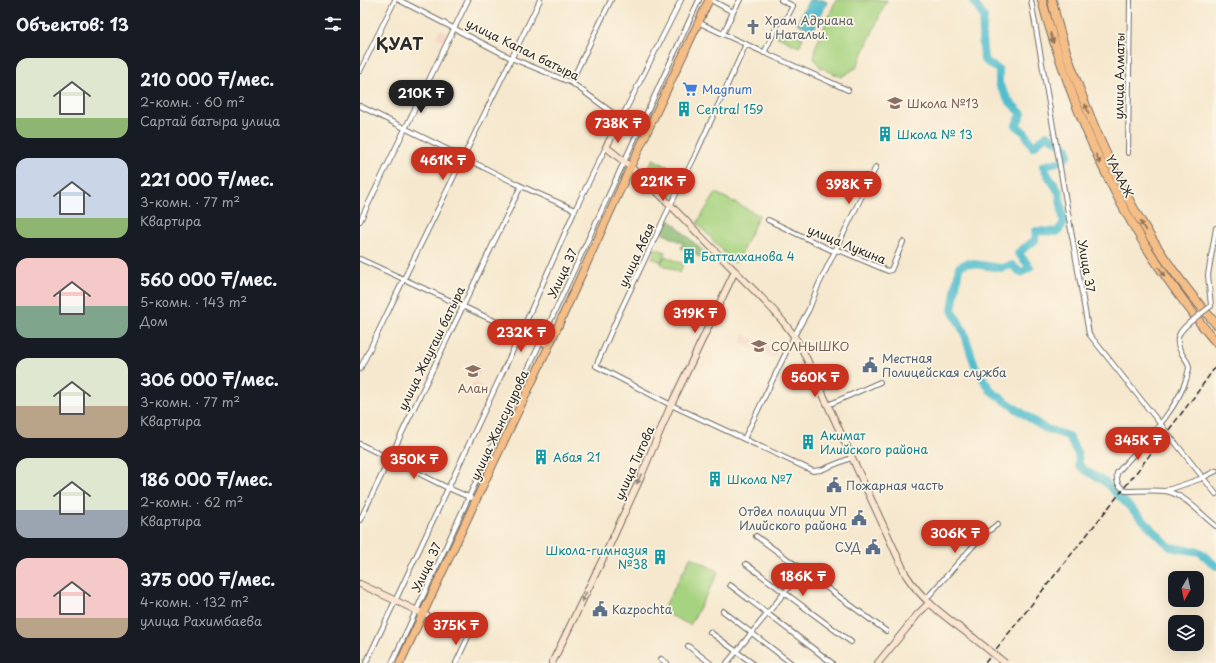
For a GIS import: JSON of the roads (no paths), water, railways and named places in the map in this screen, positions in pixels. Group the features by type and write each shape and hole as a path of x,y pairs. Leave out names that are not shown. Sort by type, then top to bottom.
{"highway":[{"name":"ҮАААЖ","path":"1042,0 1061,66 1087,132 1120,203 1169,282 1216,342"},
{"name":"ҮАААЖ","path":"1052,0 1056,21 1075,79 1095,130 1118,181 1142,224 1168,264 1198,304 1216,324"}],"main road":[{"name":"улица Жансугурова","path":"400,663 549,346 698,22 710,0"}],"street":[{"path":"360,71 395,0"},
{"name":"улица Капал батыра","path":"399,0 511,58 572,83 620,119"},
{"path":"360,221 468,0"},
{"path":"360,369 540,0"},
{"path":"572,83 611,0"},
{"path":"366,663 521,333 575,210 681,0"},
{"name":"Улица 37","path":"392,663 699,0"},
{"path":"710,0 733,12"},
{"path":"723,34 740,0"},
{"path":"764,53 780,20 786,19 793,6 781,0"},
{"name":"Улица 37","path":"1031,0 1089,334 1216,494"},
{"name":"улица Алматы","path":"1128,153 1130,0"},
{"path":"698,22 848,90"},
{"name":"улица Абая","path":"671,405 596,366 746,44"},
{"path":"360,106 464,156 521,186 575,210"},
{"path":"606,147 631,166 734,271 794,336 803,351 906,575 918,592 928,601 1005,663"},
{"path":"744,439 794,336 809,309 818,286 876,167"},
{"name":"улица Жаугаш батыра","path":"360,520 521,186"},
{"name":"улица Лукина","path":"768,220 831,250 841,251 888,271 891,270 903,242"},
{"path":"1212,306 1208,275 1216,228"},
{"path":"360,259 549,346"},
{"name":"улица Титова","path":"552,663 629,502 671,405 734,271"},
{"path":"1216,302 1181,330 1177,340 1179,348 1188,362 1189,367 1178,397 1168,413 1117,473 1116,479 1118,484 1125,491 1165,491 1200,479 1216,471"},
{"path":"828,405 880,382"},
{"path":"671,405 813,471 820,470 851,458"},
{"path":"360,444 448,488 476,500"},
{"path":"1165,491 1182,498 1216,526"},
{"path":"878,663 982,536 998,524"},
{"path":"756,536 886,632"},
{"path":"746,564 851,642"},
{"path":"727,663 803,570"},
{"path":"360,584 470,636 456,663"},
{"path":"730,585 832,663"},
{"path":"723,611 791,663"},
{"path":"710,632 752,663"},
{"path":"688,646 710,663"},
{"path":"661,658 668,663"}],"water":[{"path":"809,0 823,0 827,2 813,31 797,23"}],"waterway":[{"path":"972,0 984,17 982,38 984,60 999,70 999,84 1009,101 1022,114 1016,125 1025,133 1033,147 1047,135 1067,148 1068,155 1061,161 1043,166 1059,192 1064,223 1057,232 1036,231 1035,240 1018,253 1030,267 1021,273 1012,265 1001,268 967,263 959,267 952,310 964,332 976,368 991,391 1044,428 1068,436 1078,454 1079,465 1086,471 1104,481 1170,547 1200,552 1216,566"}],"railway":[{"path":"985,663 1132,478 1216,366"}],"place":[{"name":"Храм Адриана и Натальи.","path":"753,27"},
{"name":"Magnum","path":"690,89"},
{"name":"Школа №13","path":"895,103"},
{"name":"Central 159","path":"684,109"},
{"name":"Школа № 13","path":"885,134"},
{"name":"Батталханова 4","path":"689,256"},
{"name":"СОЛНЫШКО","path":"759,346"},
{"name":"Местная Полицейская служба","path":"870,365"},
{"name":"Алан","path":"473,371"},
{"name":"Акимат Илийского района","path":"808,442"},
{"name":"Абая 21","path":"541,457"},
{"name":"Школа №7","path":"715,479"},
{"name":"Пожарная часть","path":"834,485"},
{"name":"Отдел полиции УП Илийского района","path":"859,518"},
{"name":"СУД","path":"873,547"},
{"name":"Школа-гимназия №38","path":"660,557"},
{"name":"Kazpochta","path":"600,609"}],"district":[{"name":"ҚУАТ","path":"400,43"}]}
